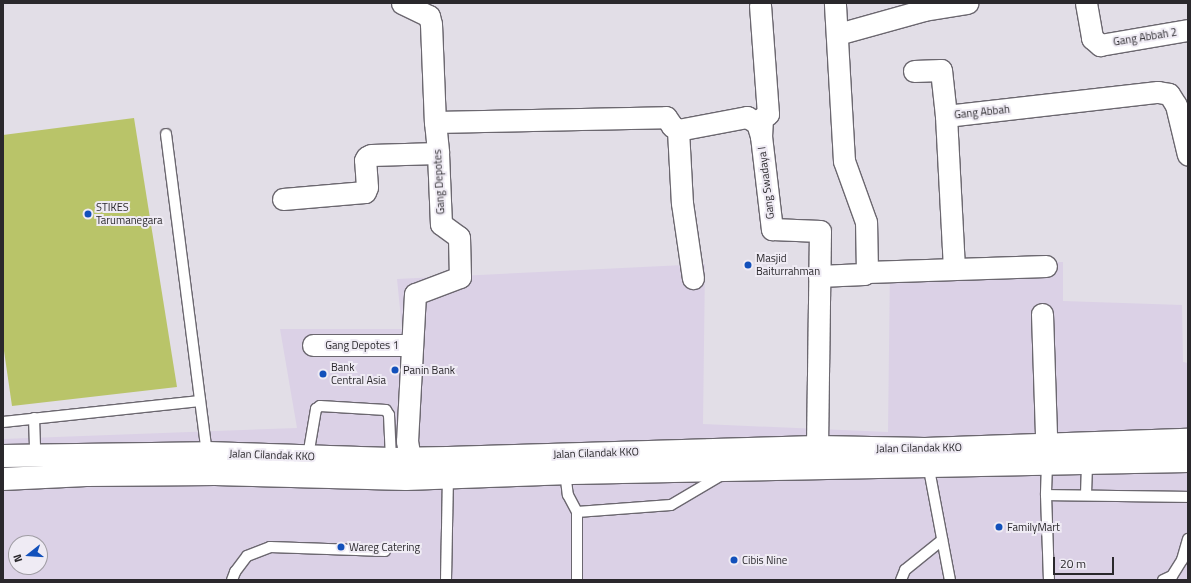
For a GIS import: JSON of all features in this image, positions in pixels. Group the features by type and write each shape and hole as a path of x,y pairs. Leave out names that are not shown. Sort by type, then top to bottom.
{"street":[{"name":"Gang Depotes","path":"402,3 430,16 432,24 435,122 441,224 459,237 460,276 415,294 411,345 407,441 402,465"},
{"path":"835,3 838,34 844,161 866,222 866,272"},
{"path":"838,34 924,10 966,3"},
{"name":"Gang Abbah 2","path":"1086,3 1092,38 1100,44 1188,30"},
{"path":"760,5 768,114 762,118 761,136"},
{"path":"914,71 941,70 946,116"},
{"name":"Gang Abbah","path":"954,268 946,116 1158,92 1169,94 1176,105 1188,155"},
{"path":"435,122 666,117 672,126 678,130 682,203 693,278"},
{"name":"Gang Swadaya I","path":"678,130 747,117 758,123 761,136 772,229 820,231 817,447"},
{"path":"283,199 365,192 367,187 365,160 367,156 438,153"},
{"path":"819,276 864,274 866,272 954,268 1046,266"},
{"path":"1042,314 1047,454"},
{"name":"Gang Depotes 1","path":"312,345 411,345"},
{"name":"Jalan Cilandak KKO","path":"565,464 730,470 927,458 1087,453 1188,440"},
{"name":"Jalan Cilandak KKO","path":"3,480 86,475 215,474 402,465 448,468 565,464 817,447 927,458"},
{"name":"Jalan Cilandak KKO","path":"3,456 207,453 308,456 338,467"},
{"name":"Jalan Cilandak KKO","path":"1087,453 1188,461"}],"lane":[{"path":"166,134 207,453"},
{"path":"3,422 200,401"},
{"path":"308,456 316,409 320,406 386,410 389,415 402,465"},
{"path":"34,418 36,455"},
{"path":"1086,494 1087,453"},
{"path":"1047,454 1046,495 1049,580"},
{"path":"927,458 950,580"},
{"path":"565,464 568,495 577,512 577,580"},
{"path":"446,580 448,468"},
{"path":"577,512 671,505 730,470"},
{"path":"1046,495 1086,494 1188,497"},
{"path":"1164,580 1172,576 1182,560 1188,539"},
{"path":"901,580 905,570 942,540"},
{"path":"232,580 235,572 247,556 270,547 385,551"}],"shaded area":[{"path":"1063,262 1063,301 1182,305 1183,362 1188,363 1188,580 3,580 3,439 297,428 280,329 402,329 397,279 705,264 703,424 888,432 890,264"}],"green space":[{"path":"134,118 177,387 12,406 3,344 3,135"}],"place":[{"name":"STIKES Tarumanegara","path":"88,214"},
{"name":"Masjid Baiturrahman","path":"748,265"},
{"name":"Panin Bank","path":"395,370"},
{"name":"Bank Central Asia","path":"323,374"},
{"name":"FamilyMart","path":"999,527"},
{"name":"Wareg Catering","path":"341,547"},
{"name":"Cibis Nine","path":"734,560"}]}
